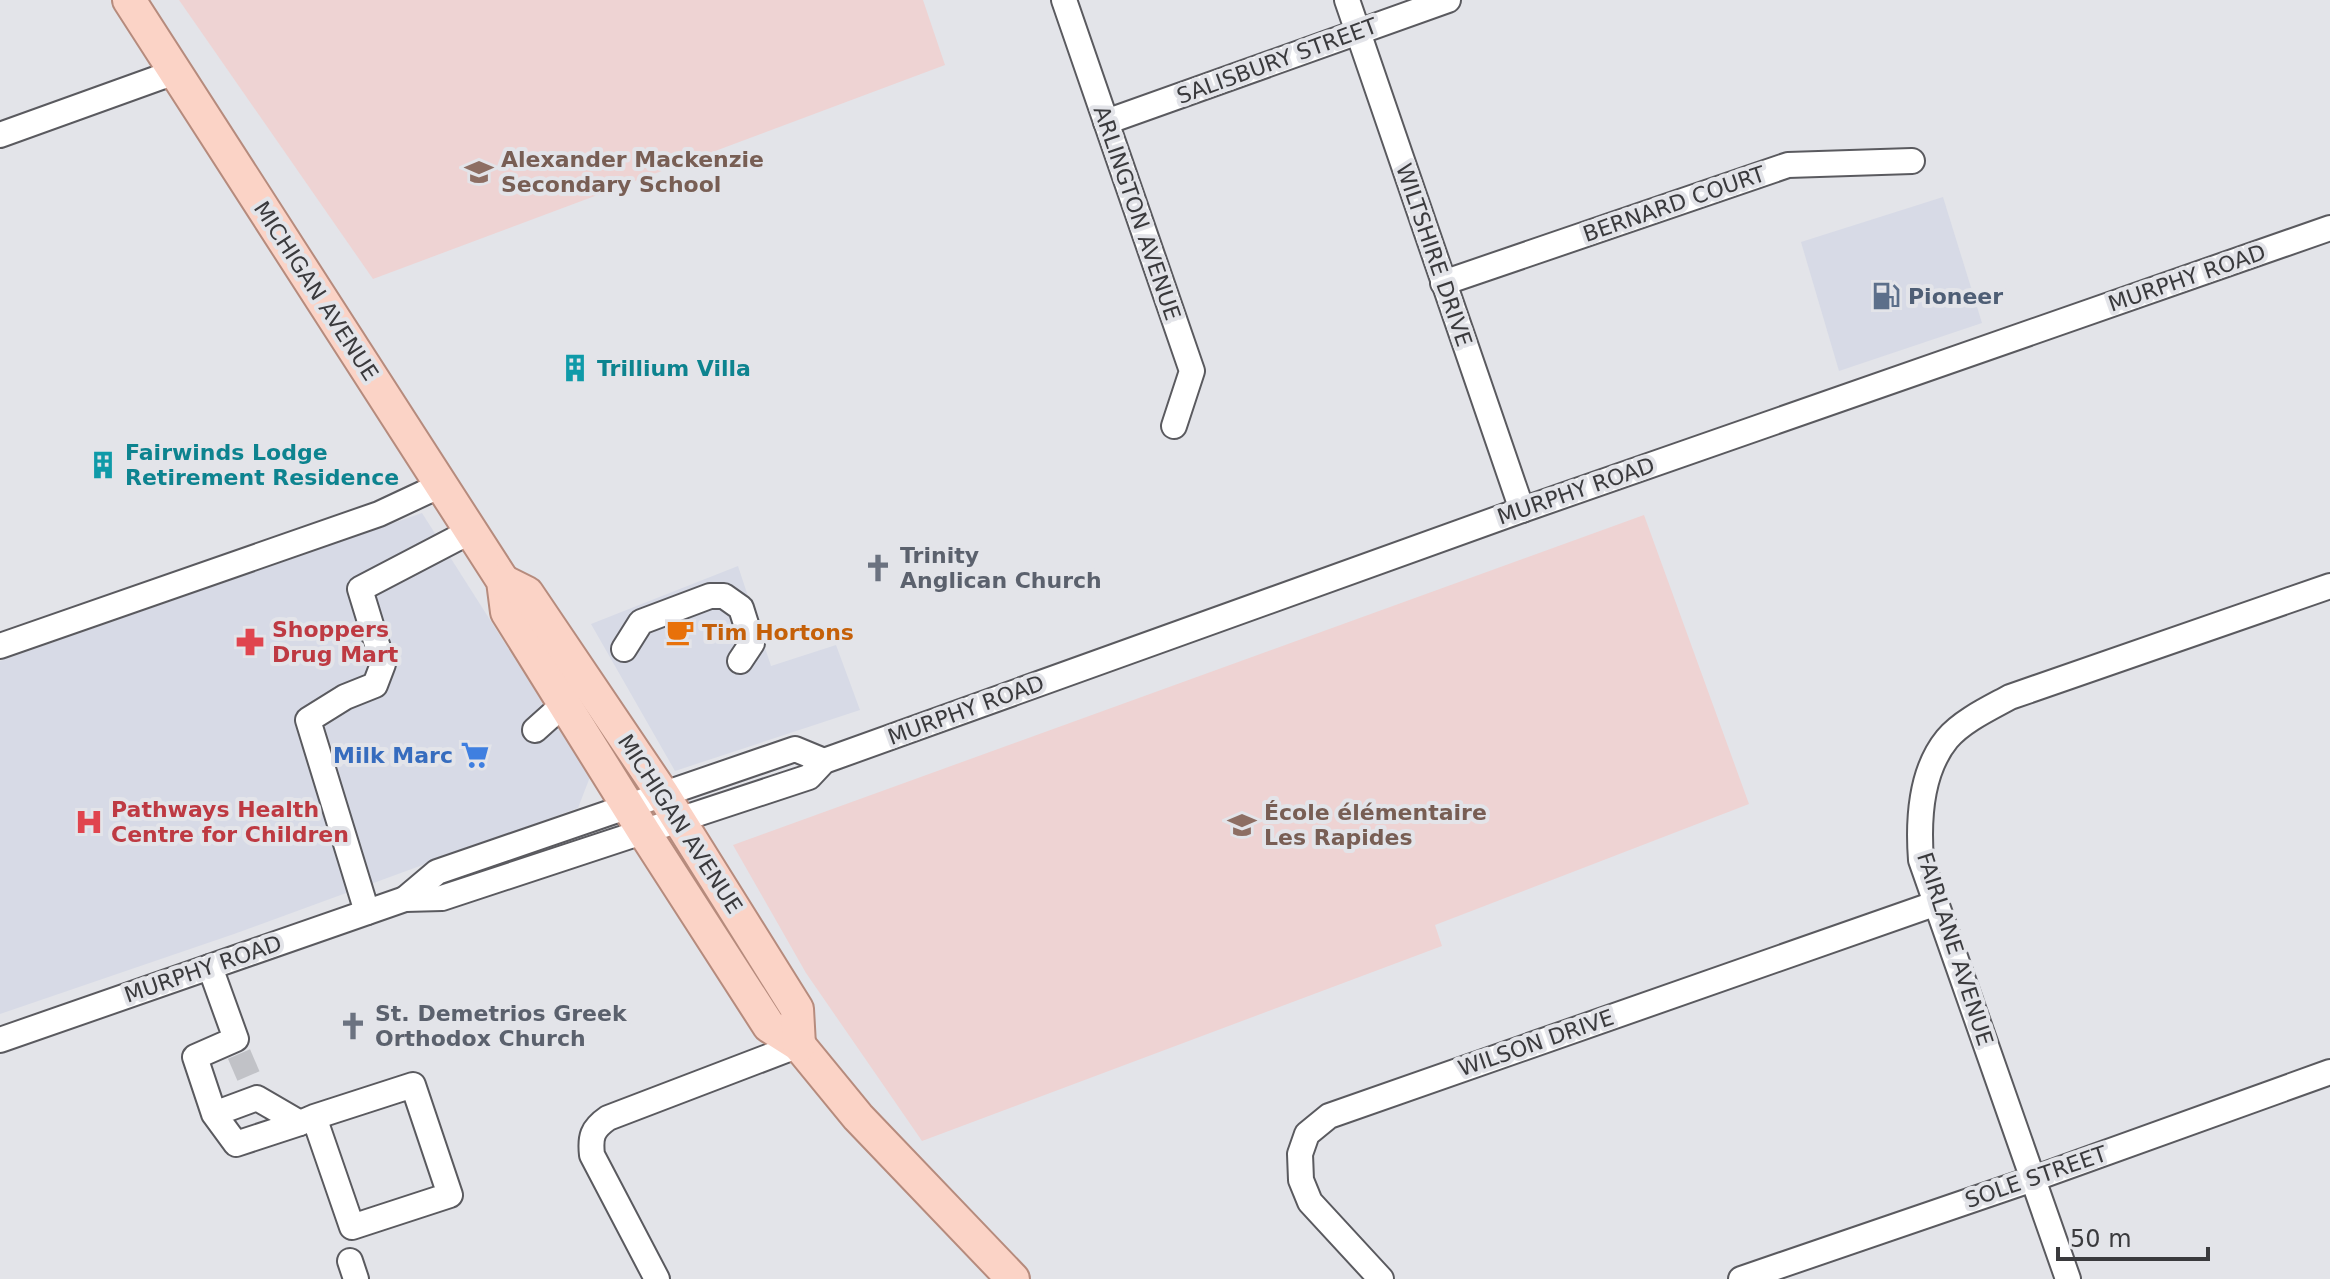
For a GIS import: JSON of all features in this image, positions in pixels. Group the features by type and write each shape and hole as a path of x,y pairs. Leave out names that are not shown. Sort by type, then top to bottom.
{"main road":[{"name":"MICHIGAN AVENUE","path":"129,0 503,581 507,612 769,1026 799,1045 858,1117 1013,1279"},
{"name":"MICHIGAN AVENUE","path":"503,581 527,593 662,793 797,1009 799,1045"}],"street":[{"name":"ARLINGTON AVENUE","path":"1064,0 1192,371 1174,426"},
{"name":"WILTSHIRE DRIVE","path":"1347,0 1522,510"},
{"name":"SALISBURY STREET","path":"1106,122 1448,0"},
{"path":"0,135 175,72"},
{"name":"BERNARD COURT","path":"1443,283 1788,165 1912,161"},
{"name":"MURPHY ROAD","path":"636,819 679,821 809,777 824,761 1522,510 2330,228"},
{"path":"0,646 379,514 441,485"},
{"path":"367,912 308,720 345,697 375,685 383,664 360,589 471,531"},
{"name":"FAIRLANE AVENUE","path":"2068,1279 1921,860 1918,825 1921,800 1935,762 1947,738 1984,711 2010,697 2330,586"},
{"path":"624,649 641,622 710,596 724,596 741,608 752,643 740,661"},
{"path":"535,730 564,704"},
{"name":"MURPHY ROAD","path":"0,1040 405,899 442,898 636,819 662,793 795,749 824,761"},
{"name":"WILSON DRIVE","path":"1381,1279 1310,1202 1301,1180 1300,1154 1307,1134 1329,1116 1937,903"},
{"path":"210,967 238,1047 195,1057 214,1114 236,1144 307,1120 413,1085 450,1195 352,1227 307,1120 254,1090 214,1114"},
{"path":"657,1279 592,1155 590,1140 596,1126 608,1118 799,1045"},
{"name":"SOLE STREET","path":"1741,1279 2033,1179 2330,1072"}],"shaded area":[{"name":"Alexander Mackenzie Secondary School","path":"179,0 923,0 945,65 373,279"},
{"path":"1943,197 1982,323 1839,371 1801,242"},
{"path":"422,513 590,777 578,808 234,934 0,1014 0,661"},
{"name":"École élémentaire Les Rapides","path":"1644,515 1749,804 1435,925 1442,946 922,1141 806,973 733,845"},
{"path":"738,566 771,666 836,645 860,710 675,771 591,624"}],"tunnel":[{"path":"239,1054 251,1082"}],"place":[{"name":"Alexander Mackenzie Secondary School","path":"479,172"},
{"name":"Pioneer","path":"1886,296"},
{"name":"Trillium Villa","path":"575,368"},
{"name":"Fairwinds Lodge Retirement Residence","path":"103,465"},
{"name":"Trinity Anglican Church","path":"878,568"},
{"name":"Tim Hortons","path":"680,632"},
{"name":"Shoppers Drug Mart","path":"250,642"},
{"name":"Milk Marc","path":"475,755"},
{"name":"Pathways Health Centre for Children","path":"89,822"},
{"name":"École élémentaire Les Rapides","path":"1242,825"},
{"name":"St. Demetrios Greek Orthodox Church","path":"353,1026"}]}
